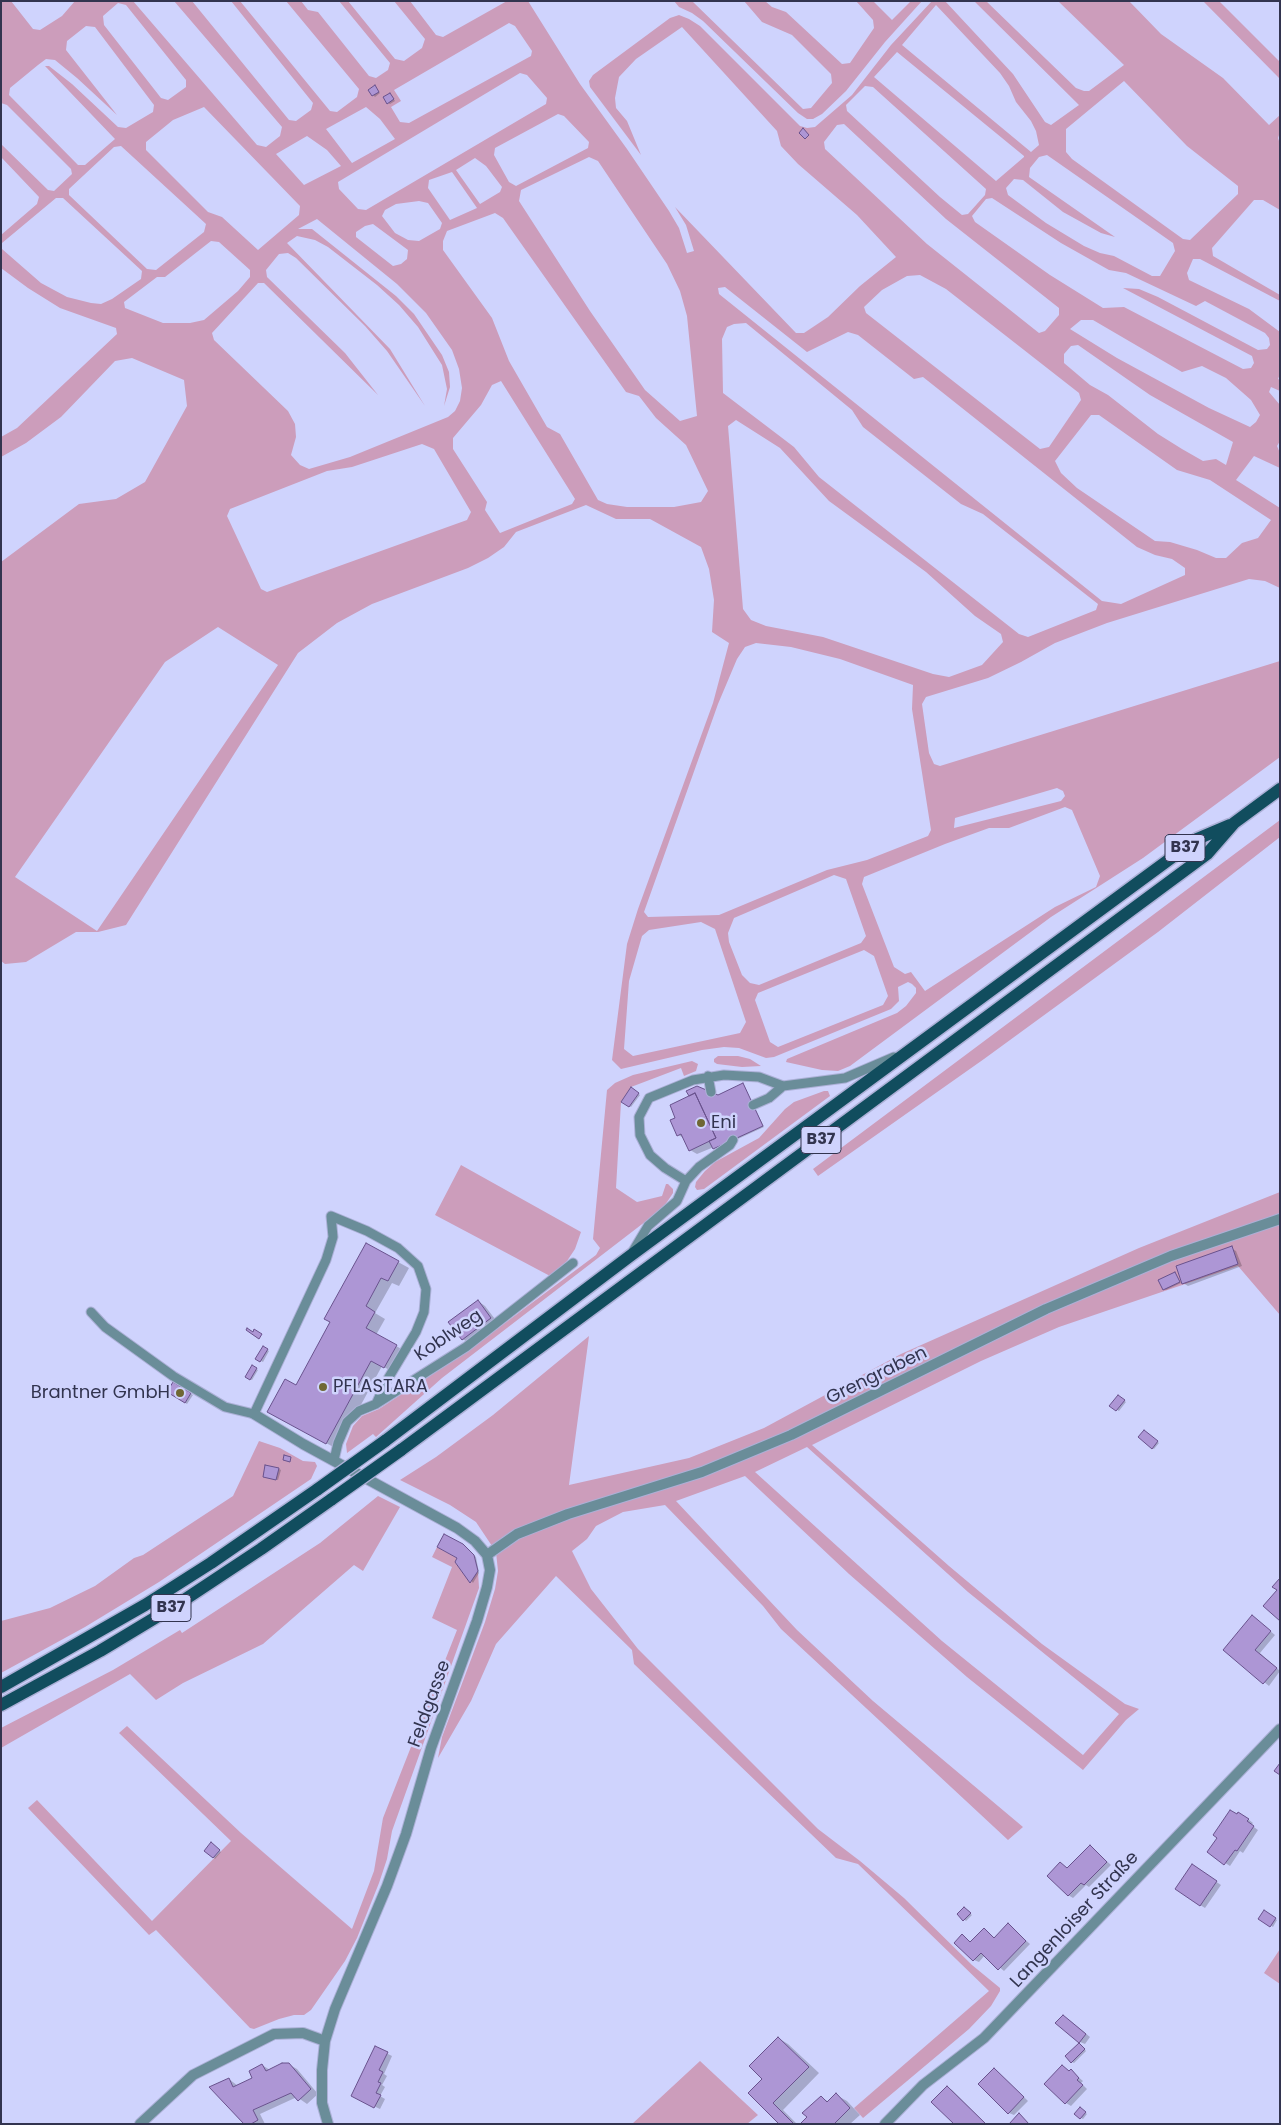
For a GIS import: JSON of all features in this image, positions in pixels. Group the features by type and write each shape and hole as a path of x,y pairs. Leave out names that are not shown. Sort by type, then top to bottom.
{"main road":[{"name":"B37","path":"1,1705 100,1651 178,1604 261,1549 401,1450 1207,854 1234,823 1280,789"},
{"name":"B37","path":"1,1687 145,1605 210,1563 318,1488 1197,839 1234,823"}],"street":[{"name":"Grengraben","path":"487,1555 518,1534 601,1503 702,1472 792,1435 1046,1309 1162,1260 1280,1219"},
{"path":"254,1414 448,1522 475,1541 487,1555"},
{"name":"Feldgasse","path":"328,2124 322,2103 322,2070 325,2041 334,2009 390,1877 406,1834 431,1748 478,1621 490,1570 487,1555"},
{"name":"Langenloiser Straße","path":"885,2124 923,2085 984,2038 1280,1729"},
{"path":"140,2124 194,2074 274,2034 303,2033 325,2041"}],"lane":[{"path":"686,1181 665,1168 650,1155 640,1135 639,1116 649,1098 708,1076 759,1077 783,1086 845,1078 908,1051"},
{"path":"708,1076 711,1092"},
{"path":"753,1105 769,1098 783,1086"},
{"path":"630,1256 648,1226 676,1201 686,1181 699,1166 730,1145 733,1140"},
{"path":"91,1312 105,1327 173,1376 225,1407 254,1414 326,1260 333,1237 331,1216 366,1231 398,1248 418,1266 426,1289 424,1312 416,1332 386,1382 376,1404"},
{"name":"Koblweg","path":"334,1460 338,1443 347,1422 359,1411 376,1404 466,1347 573,1264"}],"shaded area":[{"path":"1,1 11,1 33,29 40,30 62,16 75,1 133,1 257,145 266,147 280,136 282,127 174,1 192,1 289,120 296,121 311,110 313,103 231,1 240,1 330,111 337,112 357,97 359,89 286,1 301,1 308,10 318,12 369,76 376,78 388,70 390,63 339,1 348,1 395,59 404,61 422,48 425,39 394,1 410,1 436,35 443,37 507,1 528,1 580,84 669,211 679,228 687,253 694,251 686,225 675,207 796,333 804,333 828,317 860,286 896,257 857,215 798,164 781,146 777,131 682,27 636,59 619,77 615,98 616,108 627,121 641,155 590,87 589,81 593,75 670,18 679,15 700,26 800,126 807,128 815,127 852,95 891,45 932,1 945,1 1013,74 1045,122 1051,125 1079,105 974,1 986,1 1076,88 1089,91 1124,65 1058,1 1129,1 1161,34 1223,78 1269,125 1280,115 1278,138 1280,144 1280,210 1263,200 1254,200 1212,248 1213,256 1280,295 1280,301 1200,259 1193,259 1187,273 1189,280 1249,309 1280,332 1280,374 1278,379 1280,380 1280,391 1271,387 1269,392 1280,405 1280,441 1277,446 1280,453 1280,468 1254,456 1236,480 1280,508 1280,588 1265,581 1249,579 1107,623 1055,643 988,678 926,697 922,704 929,753 934,764 940,766 1280,661 1280,757 1143,858 1051,917 850,1066 838,1071 822,1070 786,1062 787,1059 897,1013 906,1006 916,993 916,988 912,984 908,982 898,987 899,1001 891,1009 774,1057 766,1058 739,1048 724,1047 702,1050 621,1069 612,1060 627,944 713,703 729,643 712,632 714,600 709,569 701,547 650,519 616,519 586,505 516,532 504,547 468,568 372,604 337,623 298,653 126,925 98,932 76,932 26,962 5,964 1,961 1,562 79,504 116,499 145,482 187,406 184,380 132,358 115,361 61,417 26,443 1,457 1,437 17,428 117,334 116,328 60,308 1,268 1,235 37,204 39,197 1,157 1,144 48,190 54,191 72,174 71,169 7,105 1,103","holes":["118,3 126,5 186,80 186,87 168,100 161,98 104,25 103,16","936,5 1000,73 1009,86 1016,102 1031,121 1036,131 1039,145 1031,152 902,45","509,23 515,26 532,51 531,56 409,123 400,122 391,107 401,101 394,90","86,26 95,27 154,105 153,112 126,128 118,127 72,84 49,66 45,66 115,139 85,165 78,165 9,95 10,88 46,59 55,60 117,115 66,50 67,41","897,52 1024,156 1024,157 996,181 874,77","520,73 527,75 547,98 546,104 366,210 358,209 339,189 338,182","1124,81 1187,146 1238,186 1238,194 1190,240 1183,239 1072,159 1066,152 1066,129","865,86 873,87 986,189 985,195 968,214 962,215 847,111 846,105","204,107 300,206 299,215 258,250 222,217 208,212 146,150 146,142 173,120","366,107 380,119 395,139 352,163 326,129","558,114 564,116 589,142 588,148 516,186 509,182 494,155 495,148","844,124 946,219 1059,308 1059,315 1045,331 1039,333 927,244 825,149 824,142 837,125","307,136 327,150 341,166 304,185 276,154","121,146 206,224 204,232 156,270 147,269 69,195 69,189 114,147","1047,155 1173,243 1175,251 1160,276 1152,276 1114,256 1100,253 1084,246 1046,223 1008,195 1006,188 1014,179 1023,180 1063,212 1101,233 1115,237 1029,177 1030,168 1039,157","589,157 598,161 667,264 680,291 687,316 697,416 680,421 645,390 590,311 519,201 521,190","475,158 486,166 502,187 500,192 480,204 456,170","452,172 477,208 450,220 428,188 429,180","56,198 63,198 142,271 141,279 112,299 101,304 67,297 41,283 2,249 2,243","992,198 1061,243 1109,270 1126,273 1196,306 1205,301 1265,333 1269,338 1270,345 1267,349 1258,350 1158,297 1139,289 1123,288 1252,356 1254,363 1251,368 1243,369 1124,307 1103,308 1050,275 975,222 972,216 986,199","419,201 428,203 442,223 440,229 419,241 408,240 395,233 382,216 385,210 396,204","495,213 503,218 626,392 639,396 656,418 686,445 708,491 701,502 674,507 627,507 607,504 598,500 560,434 547,427 509,361 492,318 443,250 443,241 447,231","317,219 397,284 426,313 452,350 459,369 462,388 460,401 455,411 448,417 350,457 309,469 300,465 291,455 296,437 295,424 288,411 214,340 212,333 258,283 264,283 378,395 345,353 267,277 266,270 279,254 288,253 296,258 365,326 387,351 425,406 390,349 287,243 297,236 315,240 328,247 377,285 399,305 418,327 442,365 447,389 444,406 450,387 449,372 442,355 414,314 396,296 312,229 298,229","373,224 408,250 407,259 401,264 393,266 356,237 356,232 365,226","211,241 219,242 250,270 250,277 238,291 204,320 190,323 163,323 125,308 124,302 157,277 165,277","920,275 946,289 1079,393 1081,400 1049,447 1040,449 866,313 864,307 882,290 907,276","725,287 807,352 848,332 858,335 914,379 923,377 1137,547 1155,555 1172,559 1185,568 1185,575 1121,604 1102,601 719,294 718,288","1081,320 1093,320 1182,372 1202,366 1226,378 1251,400 1260,415 1250,427 1209,408 1117,358 1070,329","746,323 852,410 863,427 961,504 983,514 1098,604 1096,610 1028,637 1019,634 819,477 794,447 723,393 722,339 727,327","1078,345 1150,395 1233,442 1226,465 1216,459 1203,461 1182,449 1158,434 1108,395 1090,385 1064,363 1064,354 1071,346","501,381 575,499 572,504 500,533 485,510 487,502 453,449 453,438 481,405 492,385","1091,415 1099,415 1177,470 1210,480 1271,520 1258,538 1242,543 1226,558 1216,558 1170,542 1155,541 1077,488 1061,473 1055,461","736,420 780,448 829,501 926,572 975,616 1001,634 1003,642 982,665 949,677 933,674 823,637 766,626 751,620 743,609 728,426","422,444 434,449 471,512 467,520 267,592 261,589 227,516 230,509 327,471 352,467","218,627 278,665 97,931 15,877 165,662","756,643 791,647 840,659 913,685 912,709 931,830 928,836 867,860 827,870 719,915 648,917 644,912 718,704 737,659 745,647","1057,788 1063,791 1065,796 1061,801 954,828 955,818","1065,807 1072,810 1100,876 1096,887 1055,907 925,991 911,972 905,974 894,967 862,884 864,877 945,844 989,828 1009,828","834,875 846,879 866,936 861,943 759,985 750,983 742,975 729,942 728,933 734,918","701,922 715,929 746,1022 740,1033 633,1056 624,1049 629,981 642,936 649,930","864,950 874,956 888,996 883,1005 778,1047 770,1042 755,1000 758,993"]},
{"path":"674,1 692,1 803,109 811,108 832,83 831,74 792,35 762,22 744,1 765,1 772,7 786,12 842,64 850,63 874,28 873,20 856,1 873,1 892,20 911,1 922,1 885,42 846,91 822,114 813,119 807,119 798,113 703,21 679,7"},
{"path":"1203,1 1219,1 1280,62 1280,79"},
{"path":"1280,820 1280,837 1158,932 984,1059 818,1176 813,1169"},
{"path":"718,1056 738,1056 750,1059 761,1066 742,1067 717,1064 714,1062 714,1059"},
{"path":"692,1061 698,1064 696,1071 684,1076 681,1068 631,1087 621,1102 616,1188 637,1202 662,1196 666,1184 668,1184 673,1189 673,1193 663,1208 442,1378 376,1437 373,1434 347,1453 346,1444 353,1426 362,1416 379,1409 469,1350 596,1255 600,1248 593,1239 607,1090 615,1083 633,1075"},
{"path":"828,1091 830,1096 704,1189 697,1190 695,1187 696,1182 715,1162 759,1138 785,1109 794,1102"},
{"path":"461,1165 581,1232 575,1249 567,1261 550,1276 435,1215"},
{"path":"1280,1192 1280,1315 1238,1266 1059,1327 981,1361 812,1445 949,1566 1042,1644 1125,1704 1139,1709 1126,1720 1083,1770 967,1677 849,1574 745,1476 676,1501 797,1630 873,1701 1023,1827 1008,1840 781,1629 763,1606 665,1505 623,1512 596,1526 587,1539 572,1551 591,1589 638,1649 818,1829 904,1898 972,1965 1000,1988 991,2006 969,2029 863,2118 854,2108 989,1991 858,1864 836,1858 634,1664 632,1650 556,1576 496,1644 471,1701 438,1758 442,1737 485,1622 495,1589 498,1571 496,1552 476,1522 450,1505 400,1480 436,1457 493,1415 589,1336 569,1485 689,1458 764,1428 901,1354 1139,1248","holes":["807,1447 968,1592 1119,1714 1083,1755 942,1641 755,1472"]},
{"path":"259,1441 280,1448 303,1461 315,1462 317,1466 311,1479 159,1582 85,1627 1,1673 1,1621 50,1608 95,1586 134,1558 143,1555 233,1496"},
{"path":"378,1496 400,1507 363,1571 354,1565 263,1644 183,1683 156,1700 130,1674 1,1748 1,1728 113,1670 180,1630 182,1633 320,1543"},
{"path":"437,1547 457,1558 455,1562 470,1582 478,1571 479,1588 392,1831 387,1859 379,1883 357,1938 345,1961 311,2010 304,2015 294,2015 254,2029 250,2028 156,1930 149,1935 28,1808 37,1800 152,1921 231,1841 119,1733 127,1726 241,1833 352,1929 374,1871 383,1818 457,1630 432,1618 452,1567 432,1557"},
{"path":"1280,1949 1280,1984 1264,1973"},
{"path":"700,2061 758,2115 747,2124 632,2124"}],"building":[{"path":"375,85 379,92 372,96 368,90"},
{"path":"390,93 394,99 387,104 383,97"},
{"path":"803,128 809,135 805,139 799,133"},
{"path":"743,1083 763,1126 713,1149 709,1141 716,1138 695,1093 689,1096 686,1091 697,1086 718,1095"},
{"path":"631,1087 639,1093 629,1107 621,1102"},
{"path":"695,1093 716,1138 689,1151 681,1134 677,1136 670,1120 675,1118 670,1105"},
{"path":"366,1243 399,1261 388,1281 381,1278 366,1306 375,1312 366,1328 397,1345 384,1368 371,1361 326,1444 267,1412 285,1379 296,1385 330,1322 324,1319"},
{"path":"1232,1246 1238,1264 1182,1284 1176,1266"},
{"path":"1175,1272 1180,1282 1163,1290 1158,1280"},
{"path":"478,1300 491,1318 462,1340 448,1322"},
{"path":"247,1328 253,1332 254,1329 262,1334 259,1339 246,1330"},
{"path":"263,1346 268,1349 260,1362 255,1359"},
{"path":"252,1365 257,1368 250,1380 245,1377"},
{"path":"173,1382 191,1393 185,1403 167,1392"},
{"path":"1118,1395 1125,1400 1116,1411 1109,1406"},
{"path":"1144,1430 1158,1441 1152,1449 1138,1437"},
{"path":"284,1455 291,1457 290,1462 283,1460"},
{"path":"265,1465 279,1468 276,1480 263,1477"},
{"path":"444,1534 463,1544 474,1555 478,1571 470,1583 455,1562 457,1558 437,1547"},
{"path":"1280,1578 1280,1621 1263,1606 1277,1590 1272,1587"},
{"path":"1252,1615 1271,1631 1255,1650 1277,1668 1263,1684 1223,1650"},
{"path":"1280,1763 1280,1775 1274,1771"},
{"path":"1230,1810 1237,1814 1238,1812 1249,1819 1247,1821 1254,1826 1237,1851 1235,1850 1224,1865 1207,1852 1217,1838 1213,1835"},
{"path":"211,1842 220,1850 213,1858 204,1851"},
{"path":"1090,1845 1107,1862 1084,1885 1081,1883 1068,1896 1047,1876 1060,1862 1067,1868"},
{"path":"1192,1864 1217,1881 1200,1906 1175,1889"},
{"path":"964,1907 971,1913 963,1921 957,1914"},
{"path":"1264,1910 1276,1918 1270,1927 1258,1919"},
{"path":"1008,1923 1026,1941 998,1970 981,1953 973,1961 954,1943 962,1934 970,1942 984,1928 994,1938"},
{"path":"1063,2015 1086,2034 1079,2043 1055,2023"},
{"path":"778,2037 809,2067 773,2103 794,2124 779,2124 748,2093 762,2079 749,2066"},
{"path":"1079,2043 1085,2049 1071,2063 1065,2056"},
{"path":"375,2046 388,2052 379,2070 383,2072 378,2082 381,2083 376,2093 381,2095 374,2108 351,2096"},
{"path":"282,2063 289,2063 311,2089 298,2101 291,2093 253,2110 258,2120 251,2124 244,2124 209,2087 229,2078 233,2087 252,2078 249,2071 262,2064 266,2071"},
{"path":"1062,2065 1069,2071 1071,2069 1079,2078 1077,2080 1083,2085 1065,2104 1044,2084"},
{"path":"994,2068 1024,2097 1008,2114 978,2084"},
{"path":"947,2086 986,2124 954,2124 931,2102"},
{"path":"836,2093 850,2108 834,2124 800,2124 807,2117 802,2113 821,2096 827,2102"},
{"path":"1080,2107 1086,2112 1080,2119 1074,2114"},
{"path":"1019,2113 1029,2124 1009,2124"}],"place":[{"name":"Eni","path":"701,1123"},
{"name":"PFLASTARA","path":"323,1387"},
{"name":"Brantner GmbH","path":"180,1393"}]}
